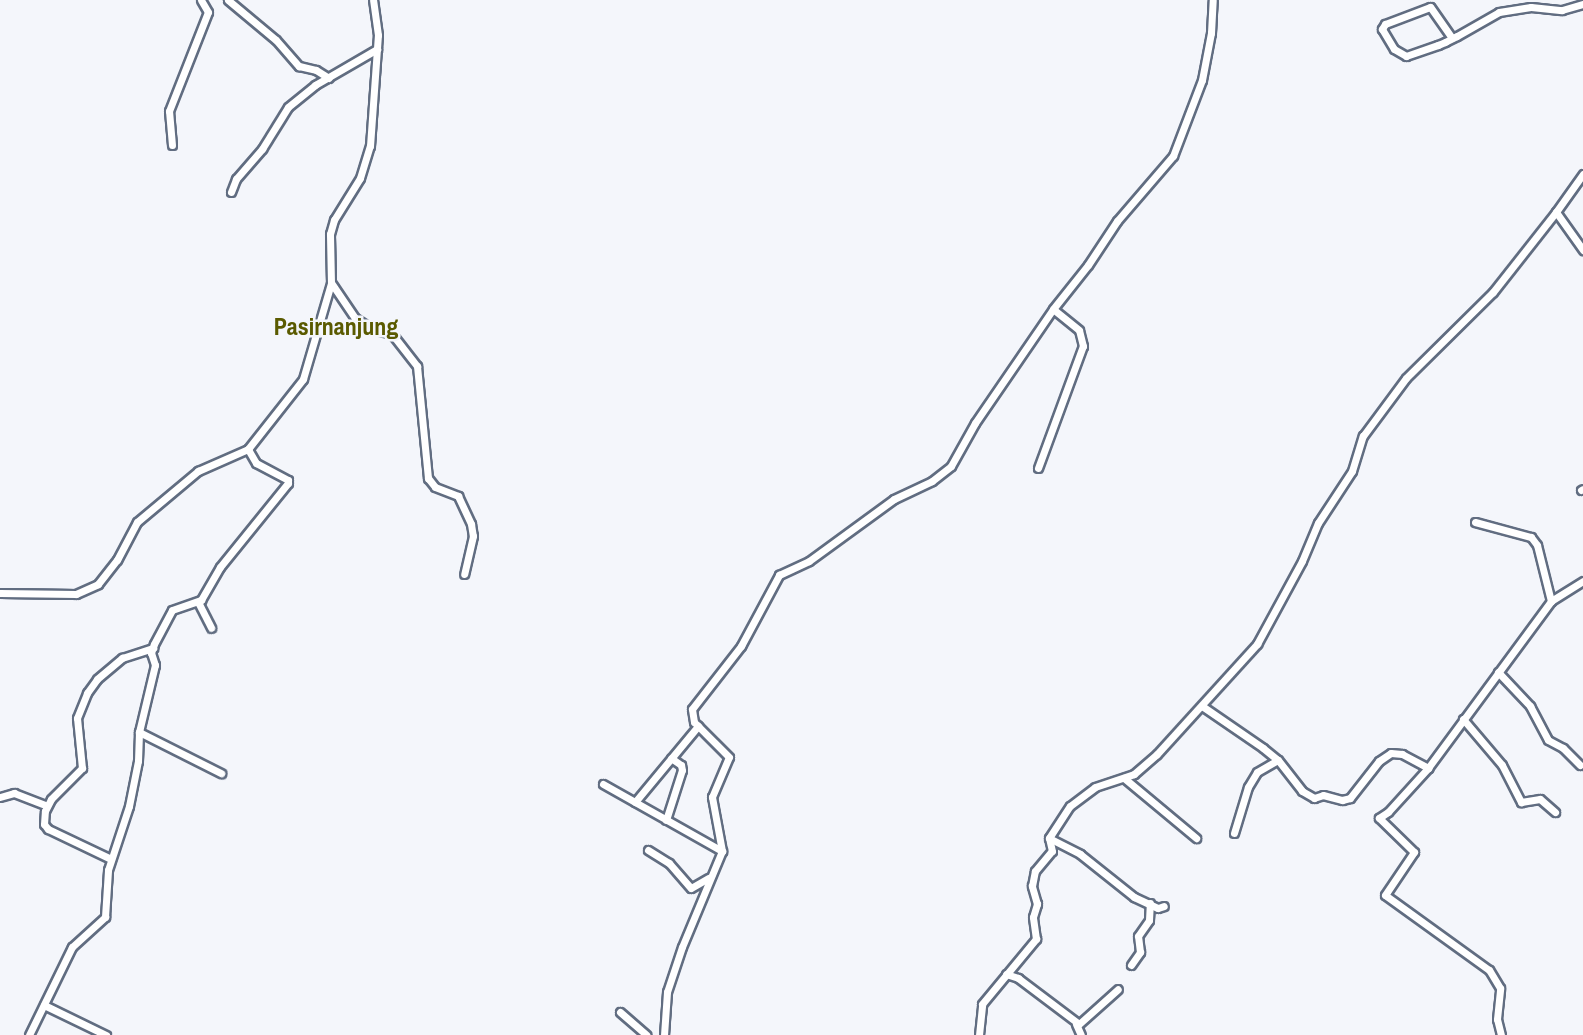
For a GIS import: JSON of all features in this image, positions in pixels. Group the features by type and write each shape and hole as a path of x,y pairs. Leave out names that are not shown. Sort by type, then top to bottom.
{"street":[{"path":"172,145 169,111 208,12 201,0"},
{"path":"228,0 276,40 299,66 316,70 329,78"},
{"path":"0,593 76,594 91,588 117,560 128,534 137,522 198,471 248,449 307,371 331,283 330,234 334,220 360,178 370,146 378,27 373,0"},
{"path":"664,1035 667,992 709,878 722,851 712,797 729,757 691,717 692,709 741,646 779,575 809,561 885,505 932,481 951,466 995,392 1053,309 1088,265 1117,221 1173,156 1202,80 1211,33 1213,0"},
{"path":"1452,38 1430,7 1385,24 1382,29 1394,50 1403,56 1452,38 1508,9 1531,7 1562,10 1583,4"},
{"path":"231,192 236,179 261,149 288,107 307,90 377,49"},
{"path":"979,1035 982,1004 1036,939 1033,917 1037,904 1032,886 1035,871 1052,851 1049,838 1070,806 1085,793 1124,778 1157,754 1264,635 1318,523 1352,471 1363,436 1406,378 1493,292 1583,174"},
{"path":"1556,212 1583,250"},
{"path":"331,283 355,318 372,329 391,332 413,357 420,380 428,478 435,487 458,496 471,524 473,536 464,574"},
{"path":"1038,468 1083,346 1079,330 1053,309"},
{"path":"29,1035 75,942 105,918 106,883 129,806 138,761 139,732 155,664 151,653 153,648 172,610 198,601 220,567 288,483 287,479 256,463 248,449"},
{"path":"1475,523 1531,537 1537,545 1551,601"},
{"path":"1501,1035 1497,1019 1501,994 1489,970 1385,895 1414,852 1379,817 1388,812 1428,768 1551,601 1583,582"},
{"path":"198,601 211,628"},
{"path":"111,859 48,829 44,821 46,805 82,768 77,718 87,693 97,679 122,658 153,648"},
{"path":"1498,672 1530,706 1548,740 1563,748 1580,765"},
{"path":"1202,706 1278,760 1302,791 1314,798 1323,795 1342,800 1353,796 1373,767 1391,753 1402,754 1428,768"},
{"path":"1463,719 1502,765 1521,802 1540,799 1555,812"},
{"path":"635,802 698,726"},
{"path":"139,732 221,773"},
{"path":"666,820 682,770 681,765 671,758"},
{"path":"1234,833 1248,787 1257,772 1278,760"},
{"path":"1124,778 1196,838"},
{"path":"603,784 722,851"},
{"path":"0,797 15,793 46,805"},
{"path":"1049,838 1080,854 1134,897 1157,908 1164,906"},
{"path":"648,850 669,863 691,888 696,888 709,878"},
{"path":"1130,965 1140,952 1138,936 1149,920 1150,903"},
{"path":"1006,974 1018,978 1076,1024 1081,1035"},
{"path":"1076,1024 1082,1023 1118,989"},
{"path":"44,1005 106,1035"},
{"path":"620,1012 646,1035"}],"district":[{"name":"Pasirnanjung","path":"336,327"}]}
